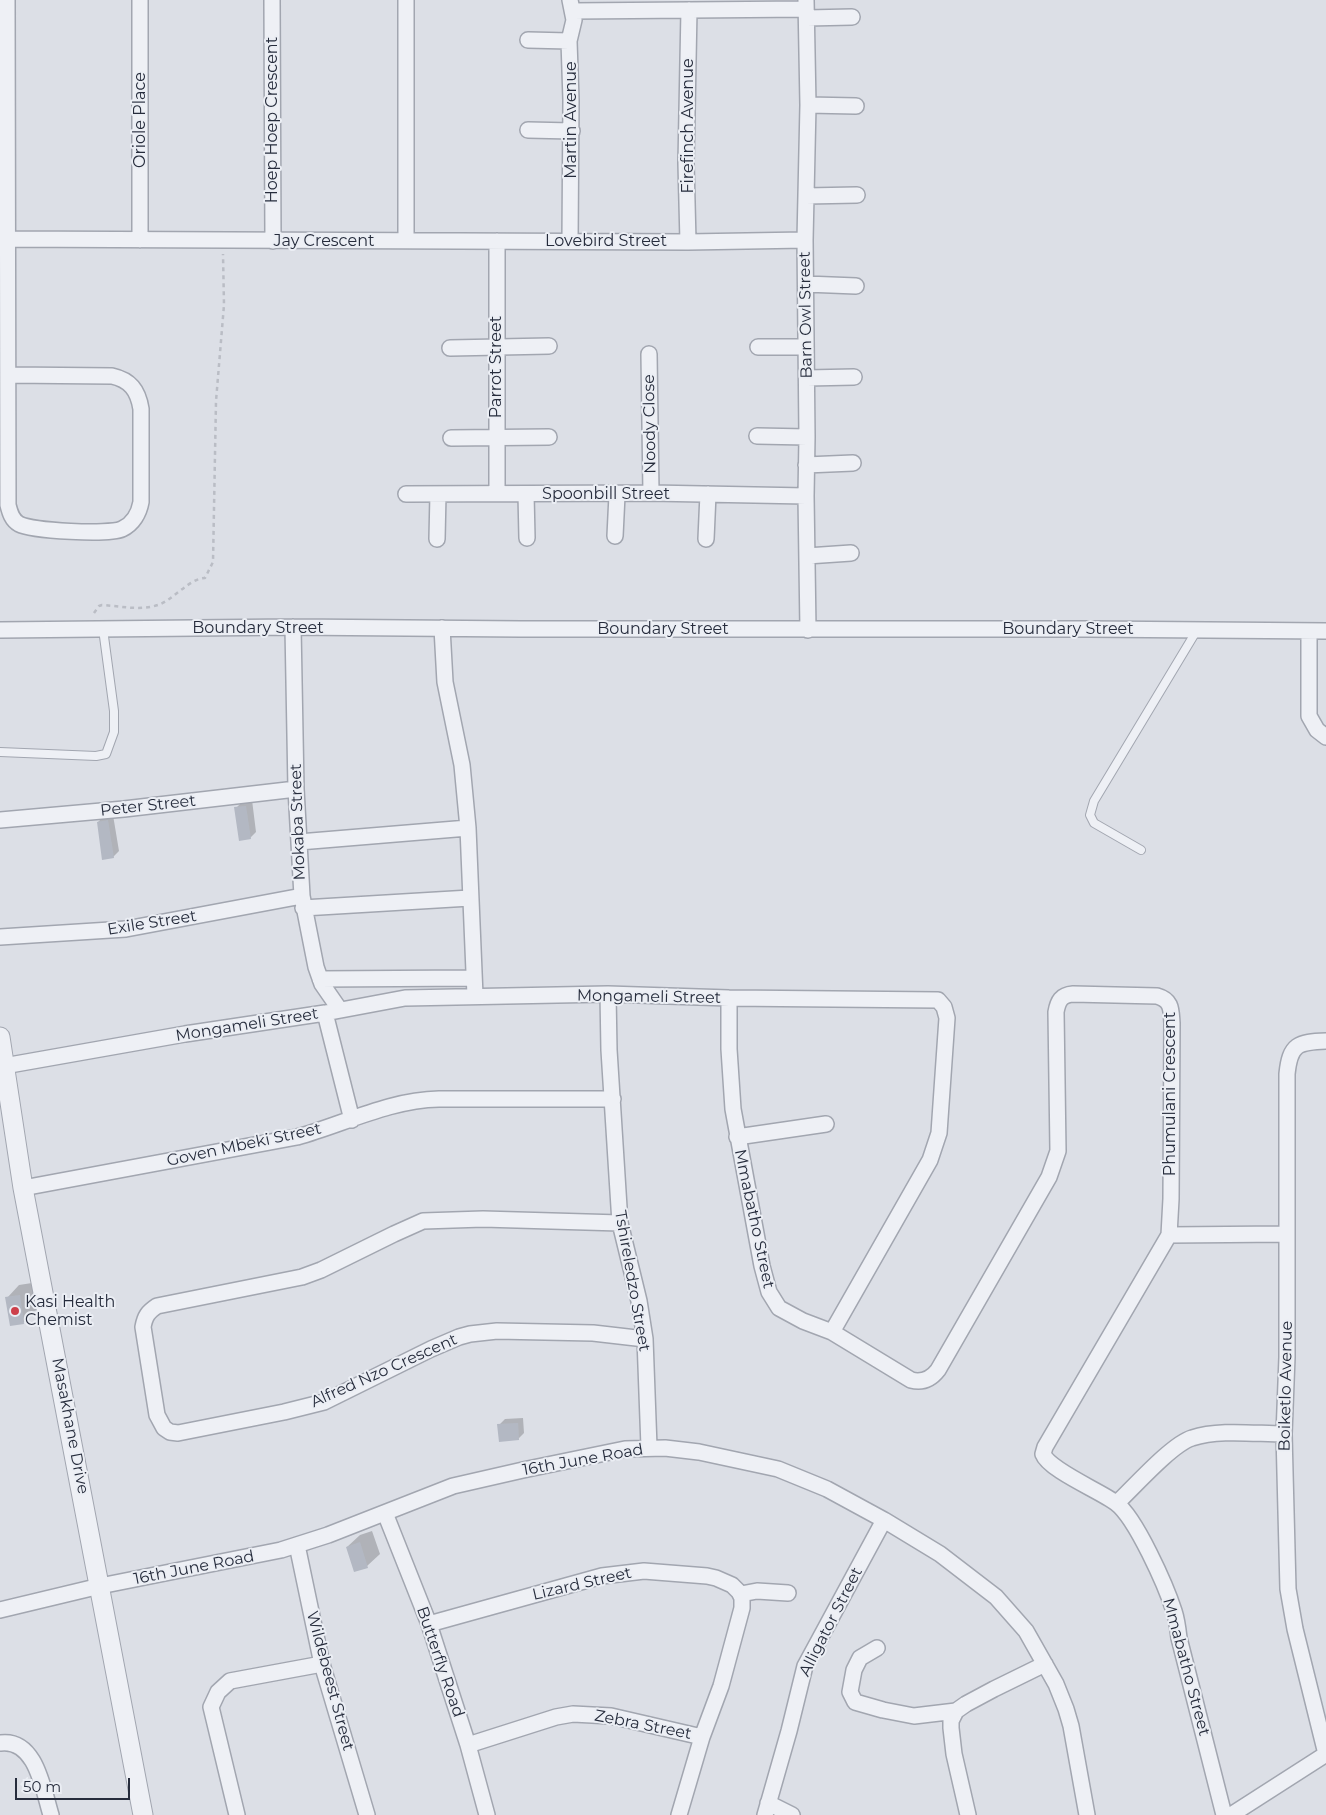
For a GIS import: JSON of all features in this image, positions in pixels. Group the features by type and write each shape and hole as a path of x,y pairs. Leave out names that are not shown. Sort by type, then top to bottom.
{"street":[{"path":"7,0 4,239 9,375 8,505 13,519 19,524 36,529 112,532 125,528 138,514 141,502 141,409 139,398 134,389 128,382 112,376 9,375"},
{"name":"Oriole Place","path":"140,0 140,240"},
{"name":"Hoep Hoep Crescent","path":"272,0 273,241"},
{"path":"406,0 406,241"},
{"path":"571,6 653,5 689,10 806,9 852,17"},
{"name":"Martin Avenue","path":"570,240 572,131 569,41 574,20 571,6"},
{"name":"Barn Owl Street","path":"806,9 808,105 805,240 808,630"},
{"name":"Firefinch Avenue","path":"688,242 686,155 689,10"},
{"path":"528,40 569,41"},
{"path":"808,105 856,106"},
{"path":"528,130 572,131"},
{"path":"806,196 857,195"},
{"name":"Jay Crescent","path":"4,239 406,241"},
{"name":"Lovebird Street","path":"406,241 570,240 688,242 805,240"},
{"name":"Parrot Street","path":"496,493 497,241"},
{"path":"806,284 856,286"},
{"path":"450,348 549,346"},
{"path":"758,347 806,347"},
{"name":"Noody Close","path":"649,354 651,494"},
{"path":"807,378 854,377"},
{"path":"757,436 807,437"},
{"path":"451,438 549,438"},
{"path":"806,465 853,463"},
{"name":"Spoonbill Street","path":"406,494 708,494 806,496"},
{"path":"437,539 438,494"},
{"path":"526,494 526,538"},
{"path":"706,539 708,494"},
{"path":"615,536 617,495"},
{"path":"807,556 851,553"},
{"name":"Boundary Street","path":"0,630 293,627 1326,631"},
{"name":"Mokaba Street","path":"293,627 296,790 302,902 316,967 333,1011 352,1120"},
{"path":"442,628 445,682 462,765 468,828 475,996"},
{"path":"1309,632 1310,716 1317,730 1326,736"},
{"name":"Peter Street","path":"0,820 124,809 296,790"},
{"path":"299,842 468,828"},
{"name":"Exile Street","path":"0,937 120,930 302,902 470,898"},
{"path":"320,979 474,978"},
{"name":"Mongameli Street","path":"4,1066 405,998 608,994 729,998 932,1000 941,1002 946,1012 939,1133 936,1145 928,1164 832,1332"},
{"name":"Tshireledzo Street","path":"608,994 609,1050 620,1223 639,1301 645,1339 649,1447"},
{"name":"Phumulani Crescent","path":"919,1381 932,1377 938,1370 1024,1222 1053,1167 1058,1151 1056,1012 1059,1002 1065,995 1157,996 1166,1000 1170,1006 1172,1023 1169,1235 1043,1450"},
{"name":"Mmabatho Street","path":"729,998 730,1084 737,1137 768,1292 779,1308 803,1321 832,1332 911,1380 919,1381"},
{"name":"Masakhane Drive","path":"0,1037 24,1188 143,1815"},
{"name":"Boiketlo Avenue","path":"1326,1041 1299,1045 1293,1051 1288,1066 1287,1357 1284,1434 1289,1595 1295,1629 1326,1754"},
{"name":"Goven Mbeki Street","path":"24,1188 297,1137 380,1109 429,1099 613,1099"},
{"path":"737,1137 826,1124"},
{"name":"Alfred Nzo Crescent","path":"620,1223 483,1219 423,1221 321,1270 302,1277 157,1306 148,1313 144,1320 144,1327 157,1415 164,1428 170,1432 178,1433 312,1405 334,1397 452,1340 470,1334 497,1331 593,1333 645,1339"},
{"path":"1169,1235 1286,1234"},
{"path":"1117,1503 1172,1450 1192,1438 1217,1433 1284,1434"},
{"name":"16th June Road","path":"0,1610 100,1586 258,1555 297,1545 453,1486 625,1449 649,1447 682,1449 778,1469 827,1489 884,1520 940,1554 996,1598 1026,1631 1045,1664 1066,1709 1071,1726 1087,1815"},
{"name":"Mmabatho Street","path":"1043,1450 1043,1456 1049,1462 1117,1503 1130,1519 1148,1549 1174,1612 1224,1815"},
{"name":"Butterfly Road","path":"385,1513 429,1624 468,1745 487,1815"},
{"name":"Alligator Street","path":"766,1809 805,1666 884,1520"},
{"name":"Wildebeest Street","path":"297,1545 322,1664 368,1815"},
{"name":"Lizard Street","path":"429,1624 602,1576 630,1572 658,1571 716,1578 732,1585 741,1594"},
{"path":"679,1815 702,1737 721,1686 743,1604 741,1594 757,1591 788,1593"},
{"path":"877,1648 860,1658 854,1670 850,1692 855,1702 914,1716 956,1712"},
{"path":"237,1815 211,1707 218,1692 230,1681 322,1664"},
{"path":"968,1815 954,1754 951,1722 956,1712 987,1692 1045,1664"},
{"name":"Zebra Street","path":"468,1745 556,1717 573,1714 611,1716 702,1737"},
{"path":"0,1743 12,1742 27,1751 36,1767 51,1815"},
{"path":"1230,1815 1326,1754"},
{"path":"766,1809 792,1815"}],"lane":[{"path":"0,752 96,756 106,754 114,732 114,711 98,629"},
{"path":"1141,850 1094,823 1090,815 1094,802 1197,630"}],"path":[{"path":"98,629 94,613 99,606 114,605 142,609 159,605 203,578 213,562 216,401 224,305 223,240"}],"building":[{"path":"246,806 251,839 239,841 234,807"},
{"path":"108,820 114,858 102,860 97,822"},
{"name":"Kasi Health Chemist","path":"20,1295 24,1324 10,1326 5,1297"},
{"path":"518,1423 519,1440 499,1442 497,1424"},
{"path":"360,1542 368,1568 354,1572 346,1547"}],"place":[{"name":"Kasi Health Chemist","path":"15,1311"}]}
